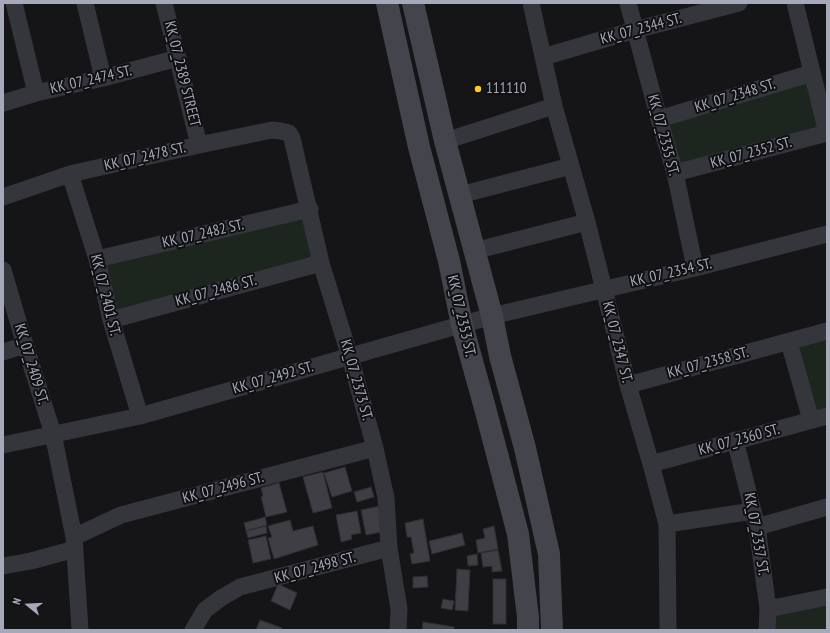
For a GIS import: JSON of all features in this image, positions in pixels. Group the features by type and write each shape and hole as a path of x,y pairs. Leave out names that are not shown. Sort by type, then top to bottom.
{"street":[{"path":"14,3 36,93"},
{"path":"85,3 104,78"},
{"name":"KK_07_2389 STREET","path":"164,3 200,145"},
{"name":"KK_07_2353 ST.","path":"387,3 421,154 449,261 462,325 518,534 528,617 528,630"},
{"name":"KK_07_2353 ST.","path":"412,3 445,141 492,316 500,356 526,448 549,554 552,630"},
{"name":"KK_07_2347 ST.","path":"531,3 554,106 587,222 628,385 667,524 668,630"},
{"name":"KK_07_2335 ST.","path":"628,3 674,173 695,268"},
{"name":"KK_07_2344 ST.","path":"543,57 635,30 739,3"},
{"path":"796,3 827,133"},
{"name":"KK_07_2474 ST.","path":"3,102 104,78 178,58"},
{"name":"KK_07_2348 ST.","path":"659,119 812,73"},
{"path":"445,141 554,106"},
{"name":"KK_07_2478 ST.","path":"3,197 70,174 200,145 272,130 289,134"},
{"name":"KK_07_2352 ST.","path":"674,173 827,133"},
{"name":"KK_07_2373 ST.","path":"289,134 292,138 310,209 321,263 350,357 375,448 386,498 389,548 399,609 398,630"},
{"path":"460,195 571,166"},
{"name":"KK_07_2401 ST.","path":"70,174 97,260 111,320 140,416"},
{"name":"KK_07_2482 ST.","path":"97,260 310,209"},
{"path":"474,251 587,222"},
{"name":"KK_07_2354 ST.","path":"492,316 695,268 827,234"},
{"name":"KK_07_2486 ST.","path":"111,320 321,263"},
{"name":"KK_07_2409 ST.","path":"3,270 53,434 74,543"},
{"name":"KK_07_2492 ST.","path":"3,445 140,416 492,316"},
{"name":"KK_07_2358 ST.","path":"628,385 827,331"},
{"path":"789,342 819,418"},
{"path":"3,352 25,346"},
{"name":"KK_07_2360 ST.","path":"651,464 819,418"},
{"name":"KK_07_2337 ST.","path":"735,440 755,519 768,609 767,630"},
{"name":"KK_07_2496 ST.","path":"3,566 31,561 74,543 121,514 375,448"},
{"path":"667,524 755,519 827,507"},
{"path":"74,543 80,630"},
{"name":"KK_07_2498 ST.","path":"193,630 205,610 221,598 240,587 389,548"},
{"path":"768,609 827,597"}],"shaded area":[{"path":"812,73 827,133 675,173 659,119"},
{"path":"310,209 321,263 111,320 97,259"},
{"path":"827,331 827,416 811,420 789,342"},
{"path":"827,597 827,630 767,630 768,609"}],"building":[{"path":"345,467 352,491 332,497 324,473"},
{"path":"323,472 332,508 313,513 303,477"},
{"path":"279,483 287,512 266,517 261,497 263,496 261,488"},
{"path":"371,487 374,497 357,502 354,492"},
{"path":"380,506 386,531 366,535 361,510"},
{"path":"357,511 361,533 351,535 352,539 341,542 336,515"},
{"path":"265,517 267,525 246,531 244,523"},
{"path":"423,519 430,561 412,564 410,554 414,553 411,537 407,537 405,523"},
{"path":"290,520 293,531 313,526 318,545 274,559 268,538 272,537 268,526"},
{"path":"266,526 267,533 248,538 246,531"},
{"path":"494,526 498,549 478,553 476,540 485,538 483,529"},
{"path":"462,533 465,545 432,554 429,541"},
{"path":"266,536 271,559 253,563 248,540"},
{"path":"498,550 502,571 492,572 492,566 483,567 481,553"},
{"path":"477,554 478,565 468,566 467,556"},
{"path":"457,569 470,570 468,611 455,610"},
{"path":"427,576 428,587 413,588 413,577"},
{"path":"493,579 506,579 506,624 493,624"},
{"path":"278,584 297,593 290,610 271,601"},
{"path":"443,599 454,601 452,610 441,608"},
{"path":"260,620 282,628 282,630 256,630"},
{"path":"423,622 454,627 454,630 422,630"}],"place":[{"name":"111110","path":"478,89"}]}
